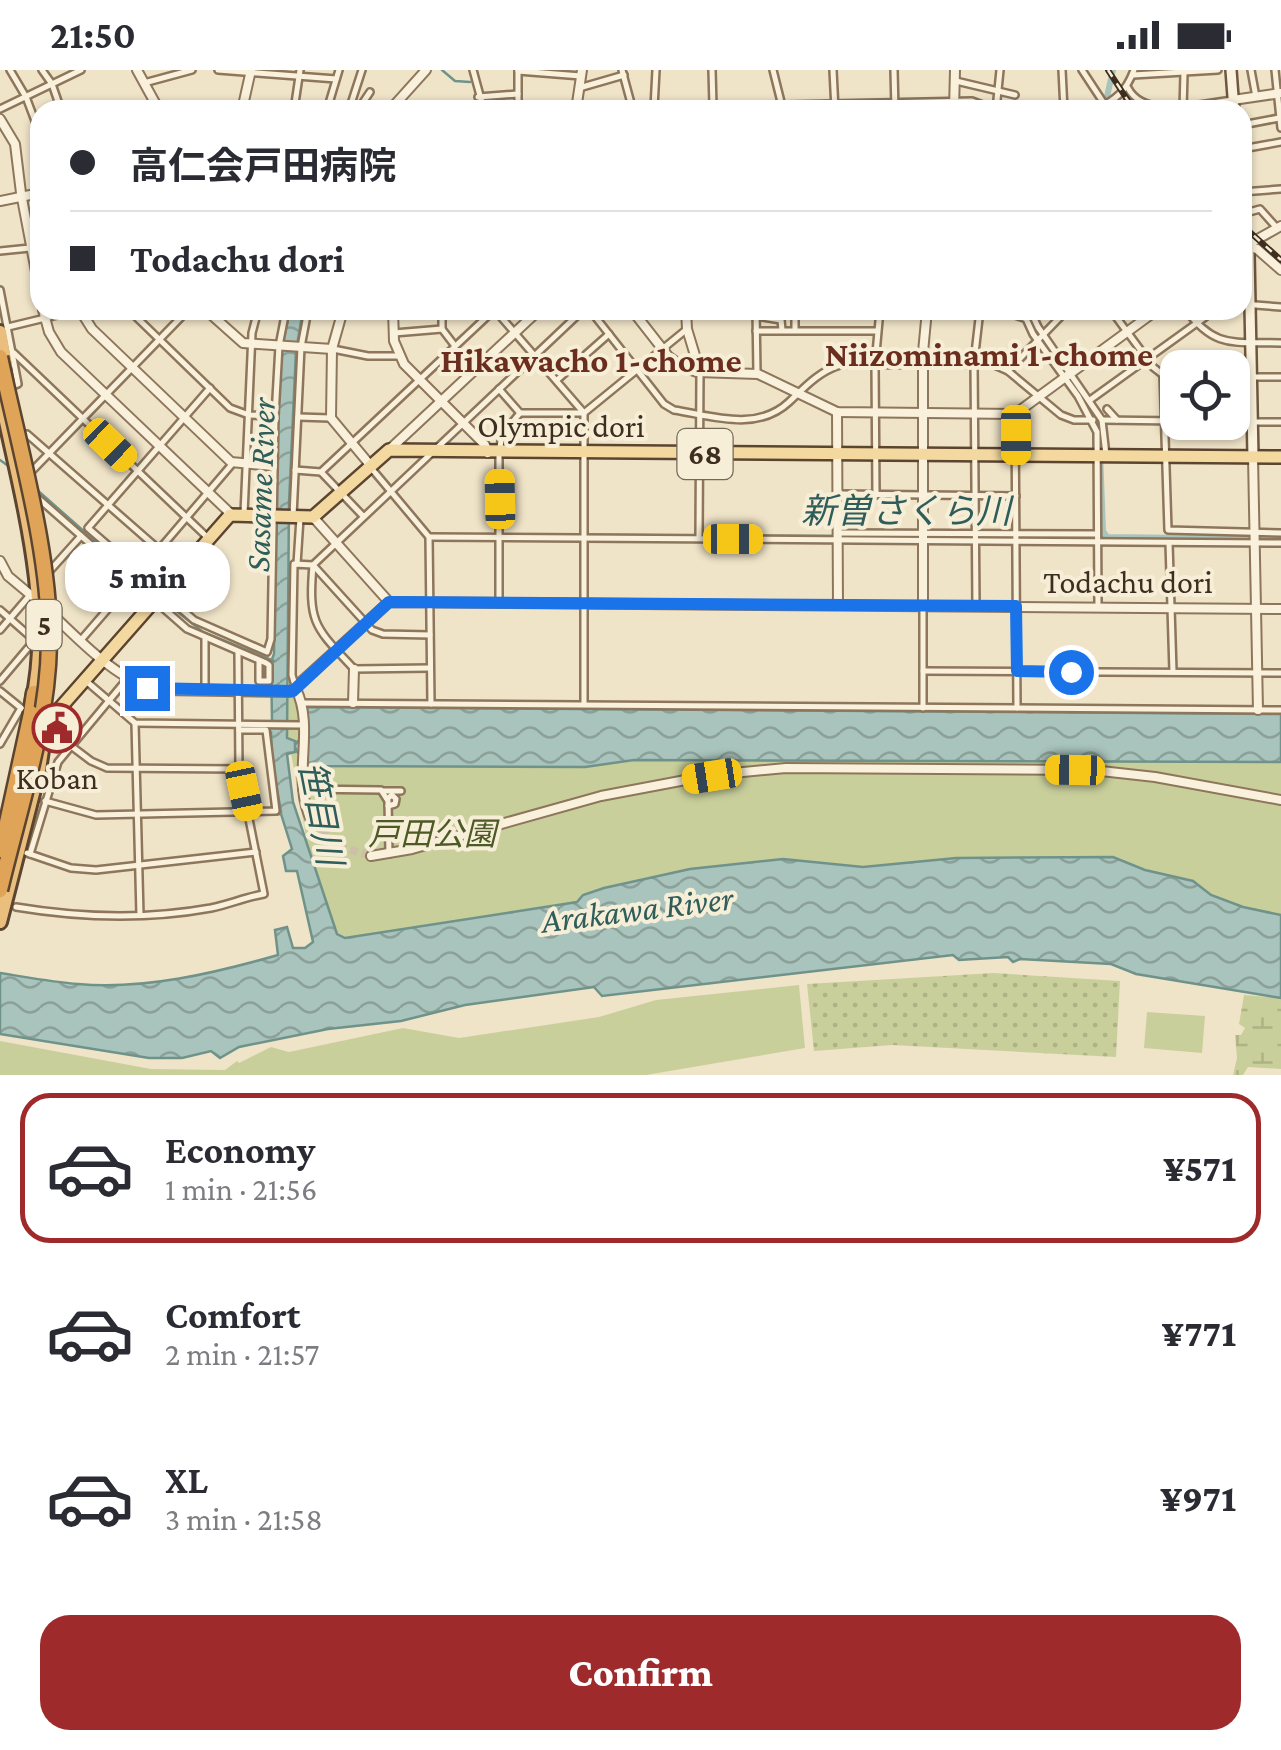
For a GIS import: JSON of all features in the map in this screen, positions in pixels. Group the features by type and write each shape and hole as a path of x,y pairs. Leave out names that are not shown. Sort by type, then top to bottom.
{"highway":[{"path":"0,891 19,835 53,615 48,573 4,397 3,329"},
{"path":"5,354 4,397 19,435 42,692"},
{"name":"5","path":"0,891 42,713 49,634 42,562 5,354"},
{"name":"5","path":"0,867 37,712 44,644 40,581 4,397"},
{"path":"0,922 42,755 37,717"},
{"path":"0,826 12,779 37,717"},
{"path":"0,855 37,717"}],"main road":[{"path":"1231,70 1233,100"},
{"path":"1248,320 1253,456"},
{"path":"12,779 33,740 37,717 66,705 209,539 238,514 299,518 342,494 389,450"},
{"name":"Olympic dori","path":"389,450 1281,457"}],"street":[{"path":"10,70 30,108"},
{"path":"42,70 58,100"},
{"path":"0,109 81,70"},
{"path":"137,70 153,100"},
{"path":"144,83 192,70"},
{"path":"218,70 300,73 336,80"},
{"path":"330,100 339,70"},
{"path":"352,100 362,70"},
{"path":"401,100 424,70"},
{"path":"473,70 479,100"},
{"path":"518,100 518,70 581,73 577,100"},
{"path":"654,100 656,70"},
{"path":"712,70 713,100"},
{"path":"773,70 780,100"},
{"path":"834,70 834,100"},
{"path":"894,70 895,100"},
{"path":"954,100 955,70"},
{"path":"997,100 1000,70"},
{"path":"1062,70 1064,100"},
{"path":"1082,70 1104,100"},
{"path":"1113,100 1128,90 1133,72 1218,70"},
{"path":"1251,70 1256,97"},
{"path":"1276,70 1281,128"},
{"path":"1183,100 1184,71"},
{"path":"244,100 251,72"},
{"path":"579,88 623,72 630,100"},
{"path":"296,100 300,73"},
{"path":"956,81 1015,95"},
{"path":"1128,90 1139,100"},
{"path":"364,100 370,92"},
{"path":"1247,100 1279,93"},
{"path":"478,97 518,94"},
{"path":"1252,123 1280,118"},
{"path":"0,119 15,144 21,196 30,227"},
{"path":"1252,147 1281,142"},
{"path":"1252,191 1281,189"},
{"path":"0,201 30,195"},
{"path":"1252,211 1260,208 1279,227 1252,240"},
{"path":"0,251 30,248"},
{"path":"1252,248 1281,270"},
{"path":"0,290 5,354 18,384 4,397"},
{"path":"1252,305 1281,308"},
{"path":"3,329 30,319"},
{"path":"46,320 58,348 208,492 238,514 246,465 256,320"},
{"path":"86,320 233,463 274,466"},
{"path":"140,320 230,408 249,416 275,416"},
{"path":"23,477 178,320"},
{"path":"39,499 132,581 202,625 268,652 275,416 284,320"},
{"path":"306,320 300,347 295,470 299,518 292,675 293,690 302,703 302,789 312,822"},
{"path":"340,320 332,350 331,418 429,537 431,704"},
{"path":"393,320 399,356 493,453"},
{"path":"442,320 442,329 455,346"},
{"path":"321,472 484,320"},
{"path":"504,320 584,412 584,705"},
{"path":"389,450 527,320"},
{"path":"353,704 354,669 316,626 310,604 313,565 575,320"},
{"path":"596,320 664,404 674,410 754,420 783,408 829,368 840,364 974,362 1008,371 1068,418 1093,420"},
{"path":"640,320 679,365 700,372 757,374 838,412 974,414 1015,414 1144,320"},
{"path":"686,320 700,372 699,534"},
{"path":"756,320 757,374"},
{"path":"781,320 782,330"},
{"path":"795,320 795,330"},
{"path":"821,320 821,330"},
{"path":"876,495 879,320"},
{"path":"923,708 922,455 926,320"},
{"path":"976,606 974,362 979,320"},
{"path":"1028,320 1093,420 1102,456"},
{"path":"1034,320 1040,337"},
{"path":"1008,371 1057,320"},
{"path":"1119,320 1160,370"},
{"path":"1193,320 1210,336 1221,340 1281,342"},
{"path":"1090,400 1202,320"},
{"path":"217,321 236,340 252,344 399,356"},
{"path":"394,332 442,329"},
{"path":"499,602 493,453 502,435 520,413 584,412 686,330"},
{"path":"756,330 877,331"},
{"path":"557,380 609,334"},
{"path":"5,354 83,419 209,539"},
{"path":"1067,375 1102,420 1096,537 1098,607"},
{"path":"1251,377 1281,377"},
{"path":"210,388 88,528 140,572 187,629 258,660"},
{"path":"500,389 520,413"},
{"path":"1107,409 1116,420"},
{"path":"838,412 838,605"},
{"path":"1015,414 1018,708"},
{"path":"298,417 331,418"},
{"path":"1102,420 1160,420"},
{"path":"1252,422 1281,422"},
{"path":"19,435 26,434 182,570"},
{"path":"1165,440 1170,532 1281,543"},
{"path":"1253,456 1258,710"},
{"path":"140,572 233,463"},
{"path":"295,470 321,472 364,518"},
{"path":"838,494 1016,496"},
{"path":"0,562 8,576 81,640 127,678 152,689 293,690 389,602 336,543 299,518"},
{"path":"429,537 1096,537 1169,542 1281,533"},
{"path":"48,573 81,536"},
{"path":"1169,542 1173,672"},
{"path":"296,564 313,565 372,630 383,634 430,634"},
{"path":"81,640 132,581"},
{"path":"0,630 34,598"},
{"name":"Todachu dori","path":"389,602 1281,609"},
{"path":"0,610 33,639 0,681"},
{"path":"205,691 206,639"},
{"path":"16,907 81,916 140,916 207,908 264,894 239,769 238,653"},
{"path":"354,669 430,668"},
{"path":"923,670 1281,673"},
{"path":"127,678 58,762 28,854 84,870 256,852"},
{"path":"86,681 134,723 300,727"},
{"path":"0,691 99,766 239,769"},
{"path":"302,703 1281,710"},
{"path":"1,740 37,717"},
{"path":"134,723 140,916"},
{"path":"45,802 88,814 276,811 266,730 241,727"},
{"path":"371,856 601,796 712,776 786,768 1092,770 1281,800"},
{"path":"302,789 401,791"},
{"path":"382,791 387,802 389,854"}],"green space":[{"name":"戸田公園","path":"296,689 302,703 506,713 1281,710 1281,949 1039,901 330,971 280,691"},
{"path":"994,973 1120,981 1116,1057 892,1045 814,1051 807,984"},
{"path":"799,985 805,1048 646,1075 0,1075 0,1041 151,1069 225,1070 271,1047 289,1052 403,1028 459,1038 599,1017 656,1000"},
{"path":"1244,995 1281,998 1281,1069 1248,1067 1243,1075 1233,1075 1237,1058 1235,1035 1241,1035 1245,1028 1239,1024"},
{"path":"1147,1012 1205,1016 1202,1053 1144,1048"}],"water":[{"name":"Arakawa River","path":"288,320 301,320 296,351 289,503 287,738 295,741 295,745 307,740 307,707 1281,714 1281,762 634,760 585,767 307,766 307,753 298,753 295,747 295,752 287,754 293,802 337,934 345,938 577,902 583,895 604,888 690,869 783,859 863,867 956,858 1113,857 1145,870 1193,881 1211,895 1243,907 1281,915 1281,998 1136,974 1111,964 1020,959 1013,962 1008,957 959,960 953,955 602,996 594,987 465,1005 401,1021 328,1029 239,1047 220,1058 211,1051 182,1058 149,1058 0,1034 0,973 78,984 128,985 204,974 278,955 275,930 287,927 293,948 305,948 313,942 297,871 286,871 283,856 292,849 281,814 252,815 281,812 269,731 281,351"}],"waterway":[{"path":"442,70 455,81 470,82"},
{"path":"1106,100 1113,70"},
{"path":"1124,100 1130,90"},
{"path":"1031,320 1099,425 1103,531 1107,537 1281,539"},
{"path":"0,460 11,468"},
{"name":"新曽さくら川","path":"376,469 430,534 833,536"},
{"path":"36,489 154,593"},
{"name":"新曽さくら川","path":"841,536 918,537"},
{"name":"新曽さくら川","path":"926,537 1107,537"},
{"path":"160,598 203,632 274,661"}],"tunnel":[{"path":"312,822 338,846 371,856"}],"railway":[{"path":"1108,70 1128,100"},
{"path":"1252,234 1281,260"}],"place":[{"name":"Koban","path":"57,728"}],"district":[{"name":"Niizominami 1-chome","path":"989,354"},
{"name":"Hikawacho 1-chome","path":"591,360"}],"route":[{"path":"147,688 293,691 389,602 1016,606 1017,671 1071,672"}],"water label":[{"name":"Sasame River","path":"260,485"},
{"name":"笹目川","path":"321,813"}]}
